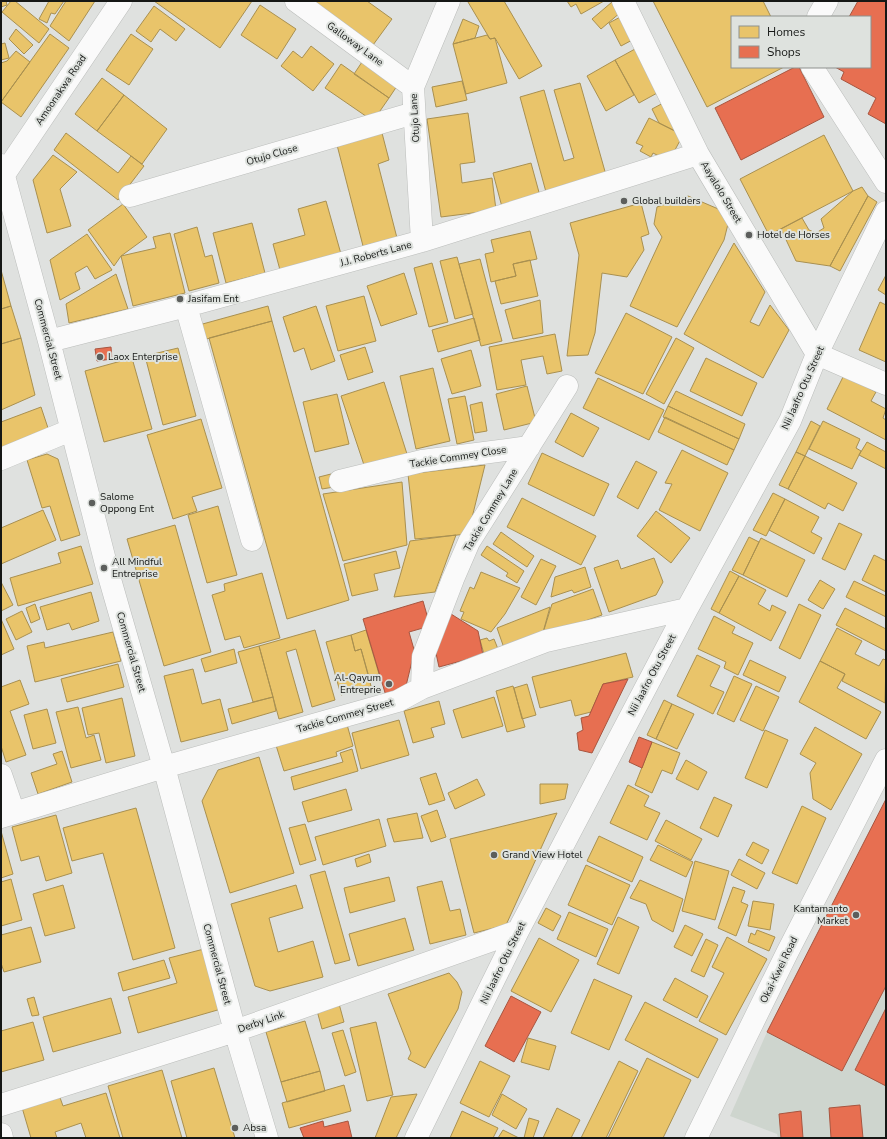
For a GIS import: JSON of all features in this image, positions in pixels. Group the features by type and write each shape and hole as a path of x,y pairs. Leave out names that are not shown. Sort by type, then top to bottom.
{"street":[{"name":"Amoonakwa Road","path":"2,173 121,1"},
{"name":"Galloway Lane","path":"296,1 414,87"},
{"name":"Otujo Lane","path":"422,241 414,113 414,87 449,1"},
{"name":"Aayalolo Street","path":"623,1 698,154 817,354"},
{"path":"819,16 827,1"},
{"path":"813,68 886,182"},
{"name":"Otujo Close","path":"130,196 414,113"},
{"name":"J.J. Roberts Lane","path":"49,342 422,241 698,154"},
{"name":"Commercial Street","path":"2,173 49,342 109,576 164,767 235,1031 266,1138"},
{"name":"Nii Jaafro Otu Street","path":"416,1138 518,932 687,609 790,420 817,354 886,212"},
{"path":"186,306 252,540"},
{"path":"817,354 886,384"},
{"name":"Tackie Commey Lane","path":"422,688 423,657 469,542 567,386"},
{"path":"1,459 71,430"},
{"name":"Tackie Commey Close","path":"340,481 422,461 529,447"},
{"name":"Tackie Commey Street","path":"7,815 164,767 398,701 422,688 546,641 687,609"},
{"name":"Okai-Kwei Road","path":"696,1138 787,952 886,760"},
{"path":"1,775 7,815"},
{"name":"Derby Link","path":"1,1105 235,1031 518,932"},
{"path":"1,1134 2,1138"}],"shaded area":[{"name":"Kantamanto Market","path":"886,799 886,1138 778,1138 777,1134 730,1116 767,1032"}],"building: Homes":[{"path":"1,1 6,1 7,5 1,7"},
{"path":"11,1 15,1 49,29 39,43 2,12"},
{"path":"49,1 64,1 55,14 51,13 47,23 39,19"},
{"path":"66,1 95,1 69,41 50,26"},
{"path":"154,1 252,1 220,48"},
{"path":"312,1 367,1 392,19 373,45"},
{"path":"504,1 542,66 519,79 495,38 490,39 468,2"},
{"path":"567,1 604,1 581,14 576,4 571,7"},
{"path":"653,1 763,1 770,16 731,16 731,68 782,68 707,107"},
{"path":"612,2 621,12 601,29 592,19"},
{"path":"260,5 296,29 277,59 241,35"},
{"path":"154,6 185,29 176,41 160,29 151,42 136,31"},
{"path":"626,14 636,38 621,46 609,23"},
{"path":"463,19 479,26 475,38 453,44"},
{"path":"16,29 33,45 24,54 9,39"},
{"path":"50,34 69,48 21,117 1,102"},
{"path":"131,34 153,49 129,85 106,70"},
{"path":"487,35 490,39 495,38 507,83 466,94 453,44"},
{"path":"5,43 9,58 1,60 1,44"},
{"path":"311,46 334,64 313,91 281,66 293,51 302,58"},
{"path":"635,49 659,92 639,103 615,60"},
{"path":"16,51 30,62 1,102 1,63 7,61"},
{"path":"364,59 399,83 389,98 354,74"},
{"path":"615,60 634,95 606,111 587,76"},
{"path":"341,64 389,98 373,121 325,88"},
{"path":"102,78 124,95 97,131 75,114"},
{"path":"462,81 467,100 436,107 432,87"},
{"path":"580,83 606,175 546,192 520,97 544,90 564,161 574,158 554,90"},
{"path":"124,95 167,129 142,164 97,131"},
{"path":"667,101 683,135 659,123 652,109"},
{"path":"468,113 475,162 460,164 462,183 492,178 496,210 441,217 427,119"},
{"path":"649,118 683,135 669,161 653,153 651,157 640,151 643,146 636,143"},
{"path":"66,133 118,173 131,156 144,166 118,200 54,150"},
{"path":"382,133 389,160 378,164 397,238 363,246 337,145"},
{"path":"824,135 853,191 769,235 740,179"},
{"path":"53,155 77,172 60,189 71,226 47,233 33,180"},
{"path":"531,163 540,196 502,207 493,173"},
{"path":"862,187 868,196 830,266 796,261 781,229 802,218 809,230 816,233 824,228 821,219 853,191"},
{"path":"688,196 723,211 728,224 724,240 677,327 630,306 662,237 654,224 657,207"},
{"path":"868,196 877,202 840,271 830,266"},
{"path":"326,201 341,254 280,270 273,244 305,235 298,209"},
{"path":"641,203 649,234 641,237 644,250 627,277 602,273 595,333 588,355 567,356 579,255 570,223"},
{"path":"123,204 147,237 121,256 114,266 88,230"},
{"path":"252,223 265,273 226,283 213,233"},
{"path":"197,227 205,257 212,255 219,283 189,291 174,234"},
{"path":"530,231 537,259 513,264 516,276 491,282 485,254 494,252 491,240"},
{"path":"170,233 185,293 133,306 121,256 156,248 153,237"},
{"path":"87,234 112,270 95,279 87,266 75,273 80,289 60,300 50,260"},
{"path":"734,243 765,292 750,322 759,326 770,305 789,330 763,378 684,334"},
{"path":"457,257 473,314 455,319 440,261"},
{"path":"480,259 502,341 481,346 459,264"},
{"path":"530,260 538,296 501,304 495,281 516,276 513,264"},
{"path":"432,263 448,322 429,327 414,268"},
{"path":"1,270 11,306 1,309"},
{"path":"404,273 417,314 381,326 367,286"},
{"path":"116,274 128,309 69,323 66,304"},
{"path":"886,275 886,295 878,290"},
{"path":"364,296 376,341 338,351 326,306"},
{"path":"540,300 543,333 513,339 505,310"},
{"path":"880,302 886,305 886,362 859,350"},
{"path":"11,306 21,338 1,344 1,309"},
{"path":"268,306 272,321 203,340 199,325"},
{"path":"316,306 335,361 311,370 304,348 294,352 283,317"},
{"path":"626,313 672,337 643,394 595,373"},
{"path":"474,318 480,340 438,352 432,330"},
{"path":"272,321 349,600 287,619 209,338"},
{"path":"555,334 562,371 547,374 543,356 521,360 526,385 497,390 489,347"},
{"path":"21,338 35,395 1,410 1,344"},
{"path":"676,338 694,348 664,404 646,394"},
{"path":"365,347 373,372 348,380 340,355"},
{"path":"178,348 196,416 163,425 145,356"},
{"path":"471,350 481,386 452,394 441,359"},
{"path":"132,358 152,429 104,442 85,371"},
{"path":"706,358 757,383 742,416 690,391"},
{"path":"433,368 450,441 416,449 400,376"},
{"path":"844,375 876,392 871,401 886,409 883,418 886,420 886,440 827,409"},
{"path":"598,378 664,410 649,440 583,408"},
{"path":"384,382 407,454 365,468 341,396"},
{"path":"527,386 536,422 504,430 496,394"},
{"path":"676,391 745,424 739,439 668,406"},
{"path":"337,394 349,444 315,452 303,402"},
{"path":"465,396 474,440 457,444 448,399"},
{"path":"482,402 487,431 475,433 470,405"},
{"path":"668,406 739,439 734,450 663,417"},
{"path":"41,407 50,434 1,452 1,422"},
{"path":"571,413 599,428 583,457 555,442"},
{"path":"665,417 734,450 727,465 658,432"},
{"path":"201,419 222,488 192,497 197,511 173,519 147,435"},
{"path":"811,421 820,426 805,456 796,452"},
{"path":"823,421 860,439 856,448 861,451 852,469 809,449"},
{"path":"867,442 886,452 886,469 859,455"},
{"path":"682,450 728,473 700,531 659,510 672,484 665,483"},
{"path":"796,452 805,456 788,489 779,485"},
{"path":"542,453 609,484 594,516 528,484"},
{"path":"47,454 58,459 80,535 61,541 50,506 42,508 27,460"},
{"path":"805,456 857,483 843,511 828,503 825,509 788,489"},
{"path":"636,461 657,472 638,509 617,497"},
{"path":"485,465 468,534 415,539 408,474"},
{"path":"331,474 334,487 322,489 319,477"},
{"path":"402,482 407,545 343,561 323,494"},
{"path":"773,493 785,499 766,536 753,530"},
{"path":"522,498 596,536 581,565 507,527"},
{"path":"785,499 819,517 811,532 822,538 814,554 769,530"},
{"path":"218,506 237,575 207,583 188,515"},
{"path":"43,510 56,540 1,564 1,528"},
{"path":"656,511 690,538 671,563 637,536"},
{"path":"839,523 862,534 845,570 822,559"},
{"path":"175,525 211,652 164,666 127,539"},
{"path":"501,532 534,556 527,567 493,544"},
{"path":"456,535 435,592 394,597 410,541"},
{"path":"749,537 759,542 743,575 732,570"},
{"path":"761,538 805,560 787,597 743,575"},
{"path":"81,546 93,584 18,606 10,578 61,563 58,553"},
{"path":"487,546 524,571 517,583 506,576 508,573 481,555"},
{"path":"396,551 400,568 374,574 378,590 352,596 344,564"},
{"path":"874,555 886,561 886,592 862,580"},
{"path":"654,558 663,582 656,595 609,612 594,568 618,560 621,569"},
{"path":"541,559 556,566 536,605 521,597"},
{"path":"585,567 591,587 574,593 572,590 551,597 555,577"},
{"path":"730,571 739,576 719,613 711,609"},
{"path":"481,572 520,588 505,614 491,632 461,619 464,612 460,611 470,587 474,589"},
{"path":"262,573 280,638 244,648 240,636 225,640 212,595 225,591 224,584"},
{"path":"739,576 766,590 758,604 770,611 772,605 786,612 771,641 719,613"},
{"path":"820,580 835,589 823,609 808,600"},
{"path":"854,581 886,596 886,617 846,597"},
{"path":"1,582 13,605 1,611"},
{"path":"593,589 602,615 542,636 552,604"},
{"path":"91,592 99,621 72,630 69,623 47,630 40,607"},
{"path":"35,604 40,619 31,623 26,608"},
{"path":"799,604 821,615 800,659 779,648"},
{"path":"550,607 542,636 504,648 497,628"},
{"path":"845,608 886,629 886,651 836,625"},
{"path":"22,611 32,632 16,640 6,619"},
{"path":"714,616 735,627 732,633 753,643 738,675 724,668 726,662 698,649"},
{"path":"1,619 14,649 1,655"},
{"path":"837,628 862,641 855,654 879,666 883,659 886,660 885,703 842,681 845,674 820,661"},
{"path":"315,630 335,700 312,707 296,649 286,652 303,712 279,719 259,646"},
{"path":"366,630 379,674 369,677 361,649 355,651 351,635"},
{"path":"113,632 121,661 35,682 27,646 44,642 45,648"},
{"path":"351,635 355,651 361,649 371,686 341,695 326,642"},
{"path":"487,638 489,641 494,639 498,649 484,654 480,640"},
{"path":"259,646 273,697 253,702 238,652"},
{"path":"234,649 237,663 205,672 201,659"},
{"path":"626,653 633,677 603,684 591,712 575,716 571,700 540,708 532,677"},
{"path":"697,655 720,666 710,686 724,692 713,714 677,696"},
{"path":"750,660 786,677 779,692 743,675"},
{"path":"820,661 845,674 837,688 881,712 866,739 799,702"},
{"path":"118,664 124,687 67,702 61,679"},
{"path":"193,669 202,704 220,699 228,730 181,742 164,676"},
{"path":"734,676 752,684 734,722 717,714"},
{"path":"20,680 29,704 10,711 26,755 6,762 1,746 1,687"},
{"path":"527,684 536,715 522,719 514,688"},
{"path":"513,686 525,727 507,732 496,691"},
{"path":"756,686 779,697 763,731 740,720"},
{"path":"273,697 276,711 232,724 228,709"},
{"path":"494,697 503,726 462,738 453,710"},
{"path":"122,698 135,756 106,763 99,733 88,735 82,708"},
{"path":"664,700 672,704 656,739 647,735"},
{"path":"439,701 445,724 431,728 434,737 413,743 404,711"},
{"path":"672,704 694,714 677,749 656,739"},
{"path":"78,707 86,738 94,735 101,760 71,768 56,712"},
{"path":"47,709 56,743 33,749 24,715"},
{"path":"399,720 409,755 361,769 352,733"},
{"path":"346,721 353,746 336,752 337,756 284,771 275,742"},
{"path":"815,727 862,754 831,810 813,799 810,773 816,763 800,754"},
{"path":"765,730 788,740 767,788 745,778"},
{"path":"652,742 680,753 672,774 662,770 652,793 635,785"},
{"path":"352,749 358,771 294,790 291,777 343,762 340,753"},
{"path":"62,751 72,782 38,794 31,773 57,764 53,754"},
{"path":"259,757 294,873 230,893 202,801 218,770"},
{"path":"686,760 707,772 698,790 676,779"},
{"path":"436,773 445,800 429,805 420,778"},
{"path":"477,779 485,795 455,809 448,793"},
{"path":"540,784 568,784 565,799 540,804"},
{"path":"628,785 649,796 644,806 660,813 647,840 610,823"},
{"path":"346,789 352,810 308,822 302,802"},
{"path":"714,797 732,805 718,837 700,828"},
{"path":"802,806 826,818 797,884 772,873"},
{"path":"136,808 175,948 133,960 103,853 72,861 63,828"},
{"path":"437,810 446,837 431,842 421,816"},
{"path":"417,813 423,838 394,842 387,819"},
{"path":"557,813 506,925 474,933 450,839"},
{"path":"56,815 72,873 46,881 39,856 21,861 12,827"},
{"path":"379,819 386,846 323,865 315,837"},
{"path":"666,820 702,839 691,860 655,841"},
{"path":"305,824 316,860 300,865 289,828"},
{"path":"1,831 13,874 1,878"},
{"path":"599,836 643,857 632,882 587,861"},
{"path":"753,842 769,850 762,864 746,855"},
{"path":"658,845 693,862 686,877 650,860"},
{"path":"369,854 371,862 357,867 355,859"},
{"path":"739,859 765,873 757,889 731,875"},
{"path":"695,861 729,871 715,920 682,911"},
{"path":"586,865 630,885 612,925 568,905"},
{"path":"325,871 350,960 335,964 310,875"},
{"path":"389,877 395,901 350,913 344,888"},
{"path":"11,879 22,920 1,926 1,882"},
{"path":"640,880 683,899 673,932 652,920 646,904 630,898"},
{"path":"442,881 450,911 460,909 466,935 430,944 417,887"},
{"path":"63,885 75,928 45,936 33,894"},
{"path":"296,885 303,908 269,918 278,952 313,941 323,977 270,991 255,986 231,904"},
{"path":"733,887 745,891 741,902 748,905 736,936 718,928"},
{"path":"753,901 774,904 770,930 748,926"},
{"path":"546,908 561,916 553,931 538,923"},
{"path":"569,912 608,929 596,957 557,939"},
{"path":"618,917 639,927 619,974 597,964"},
{"path":"405,918 414,950 358,966 349,934"},
{"path":"685,925 703,934 692,956 674,947"},
{"path":"31,927 41,962 4,972 1,963 1,935"},
{"path":"757,930 775,937 769,951 748,942 751,933 755,935"},
{"path":"727,937 767,959 726,1035 699,1021 724,973 712,967"},
{"path":"539,938 579,960 551,1012 511,991"},
{"path":"706,939 718,945 704,977 691,971"},
{"path":"204,949 221,1009 138,1033 128,997 177,983 169,958"},
{"path":"164,960 170,978 123,991 118,973"},
{"path":"449,973 457,982 462,992 458,1009 425,1068 408,1059 411,1053 388,994"},
{"path":"675,978 708,996 697,1018 663,1000"},
{"path":"594,979 632,996 609,1050 571,1033"},
{"path":"34,997 39,1015 32,1016 27,999"},
{"path":"111,998 121,1033 53,1052 43,1017"},
{"path":"338,1000 344,1022 322,1029 316,1007"},
{"path":"645,1002 718,1039 698,1078 625,1040"},
{"path":"305,1021 320,1071 281,1082 266,1032"},
{"path":"33,1022 44,1060 1,1072 1,1031"},
{"path":"376,1022 393,1095 367,1101 350,1028"},
{"path":"343,1030 356,1072 345,1076 332,1033"},
{"path":"528,1038 556,1046 549,1070 521,1062"},
{"path":"647,1058 691,1080 663,1138 608,1138"},
{"path":"480,1061 510,1076 489,1117 460,1103"},
{"path":"619,1061 638,1071 606,1138 581,1138"},
{"path":"214,1068 235,1138 187,1138 171,1081"},
{"path":"162,1070 182,1138 123,1138 108,1086"},
{"path":"320,1071 325,1091 287,1102 281,1082"},
{"path":"344,1085 351,1111 289,1128 282,1103"},
{"path":"58,1092 63,1106 106,1093 120,1138 86,1138 81,1123 55,1132 57,1138 31,1138 21,1104"},
{"path":"417,1094 396,1138 375,1138 391,1097"},
{"path":"502,1094 527,1109 516,1129 492,1115"},
{"path":"557,1108 580,1120 571,1138 543,1138"},
{"path":"462,1111 498,1128 493,1138 450,1138"},
{"path":"529,1118 539,1121 533,1138 524,1138"},
{"path":"503,1130 519,1138 498,1138"}],"building: Shops":[{"path":"858,1 886,1 886,124 868,114 876,98 841,79 844,72 837,68 871,68 871,16 850,16"},
{"path":"793,68 800,68 824,117 741,160 715,108"},
{"path":"111,347 112,359 97,361 95,349"},
{"path":"423,601 430,626 409,632 417,660 412,661 405,690 386,696 363,619"},
{"path":"451,614 478,631 483,655 439,667 434,644"},
{"path":"628,679 592,753 579,750 577,733 583,730 581,718 589,716 603,684"},
{"path":"639,737 652,742 642,768 629,762"},
{"path":"886,799 886,986 842,1071 767,1032"},
{"path":"511,996 541,1012 514,1062 485,1046"},
{"path":"886,1008 886,1086 855,1070"},
{"path":"860,1105 863,1138 831,1138 829,1108"},
{"path":"801,1111 803,1138 781,1138 779,1114"},
{"path":"323,1121 324,1127 348,1121 352,1138 304,1138 300,1128"}],"place":[{"name":"Global builders","path":"624,201"},
{"name":"Hotel de Horses","path":"749,235"},
{"name":"Jasifam Ent","path":"180,299"},
{"name":"Laox Enterprise","path":"100,357"},
{"name":"Salome Oppong Ent","path":"92,503"},
{"name":"All Mindful Entreprise","path":"104,568"},
{"name":"Al-Qayum Entreprie","path":"389,684"},
{"name":"Grand View Hotel","path":"494,855"},
{"name":"Kantamanto Market","path":"856,915"},
{"name":"Absa","path":"235,1128"}]}
